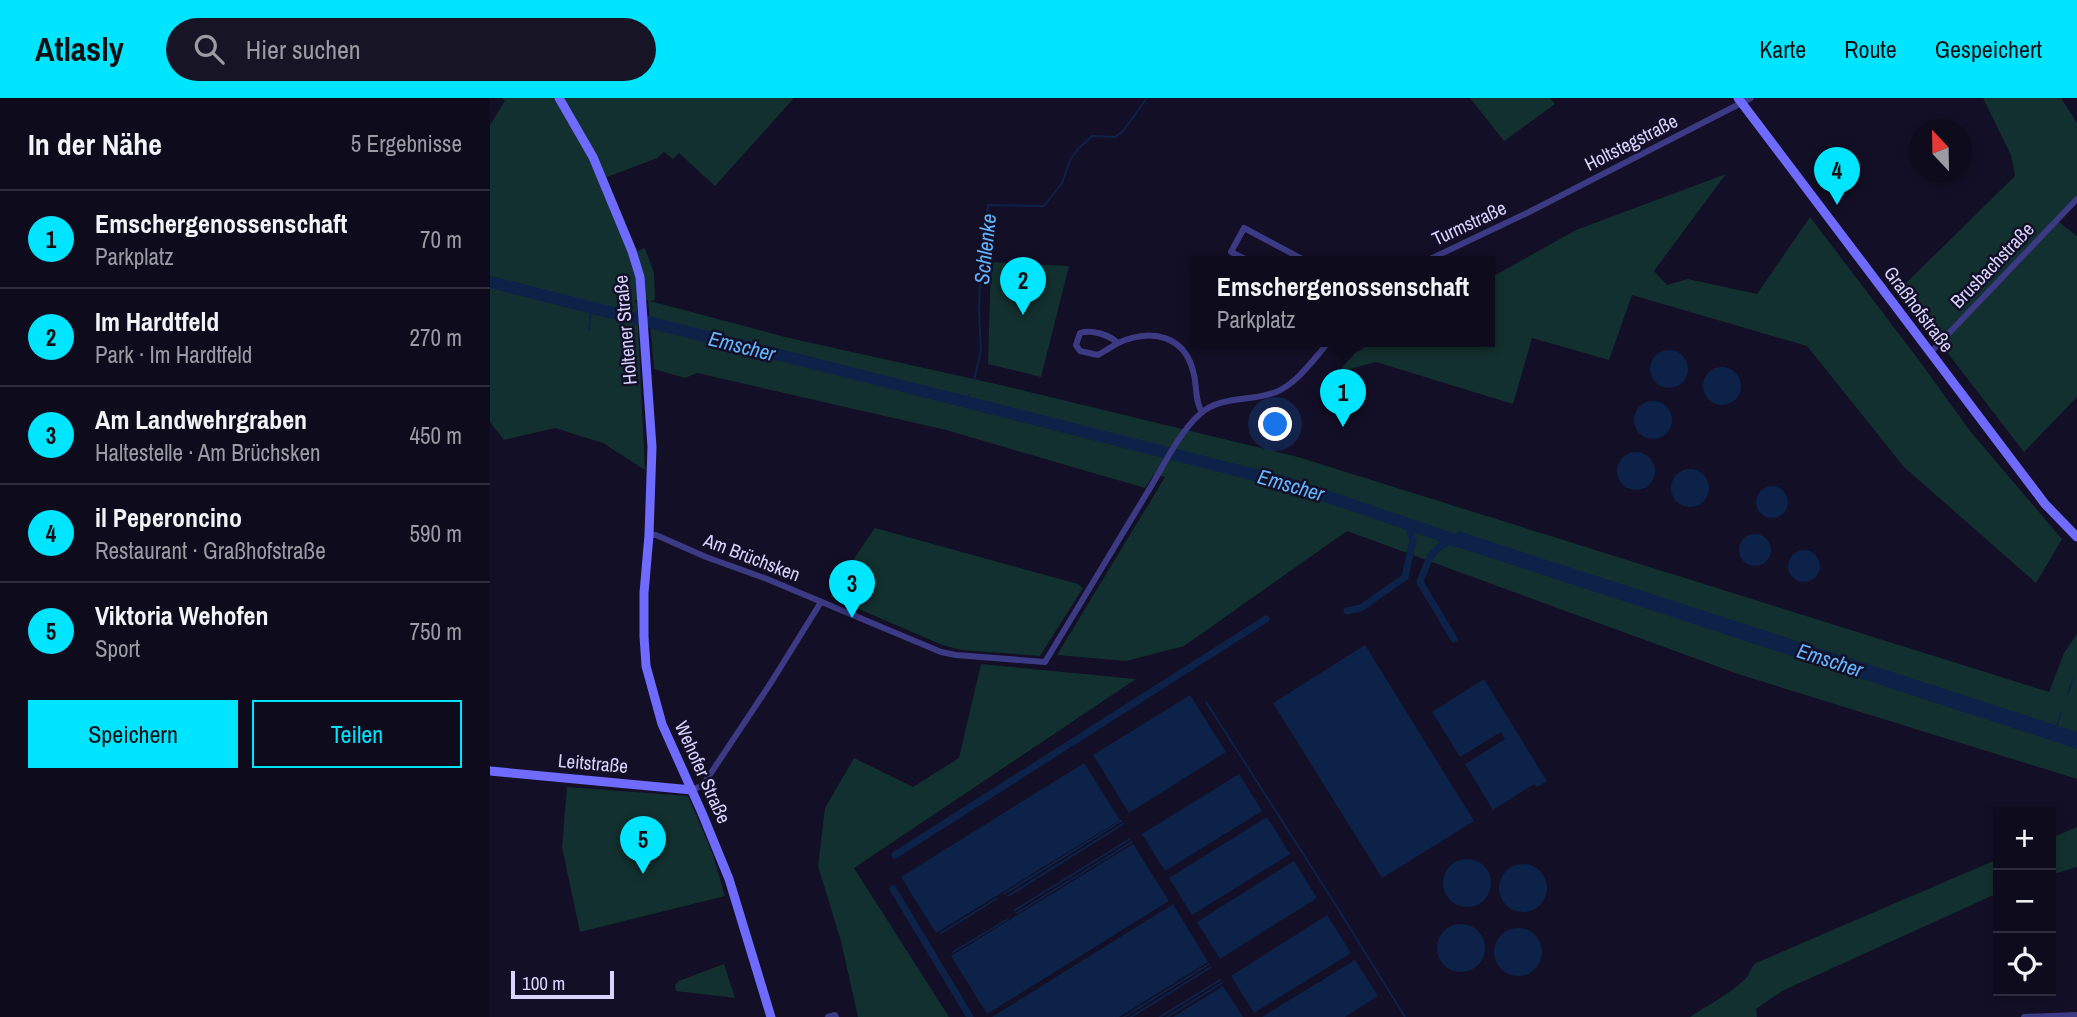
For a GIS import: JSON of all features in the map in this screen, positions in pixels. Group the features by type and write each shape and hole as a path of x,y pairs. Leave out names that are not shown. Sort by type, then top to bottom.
{"main road":[{"name":"Holtener Straße","path":"559,98 593,157 640,277 652,447 649,535"},
{"name":"Graßhofstraße","path":"1740,101 2045,504 2077,537"},
{"name":"Wehofer Straße","path":"649,535 644,593 646,666 662,723 729,879 771,1017"},
{"name":"Leitstraße","path":"490,771 692,790"}],"street":[{"name":"Holtstegstraße","path":"1525,214 1740,101 1751,98"},
{"name":"Brusbachstraße","path":"1930,353 2077,199"},
{"name":"Turmstraße","path":"1437,256 1525,214"},
{"path":"1239,256 1231,252 1244,228 1297,256"},
{"path":"1118,343 1112,337 1087,330 1080,333 1076,345 1080,351 1098,355 1134,337 1155,335 1167,338 1179,345 1190,361 1198,407 1202,412 1225,401 1266,396 1279,391 1299,375 1325,347"},
{"name":"Am Brüchsken","path":"649,535 656,535 767,579 941,652 1045,662 1161,470 1202,412"},
{"path":"692,790 703,785 821,601"},
{"path":"2024,1017 2077,1015"},
{"path":"828,1017 836,1017"}],"green space":[{"path":"502,98 794,98 715,186 679,153 673,159 664,152 657,158 599,180 629,254 645,248 654,273 655,300 650,301 789,338 996,384 1298,457 2049,692 2064,653 2077,634 2077,779 1738,674 1347,531 1184,646 1126,661 1057,655 1165,477 1154,474 1145,488 946,430 697,373 685,378 654,369 648,300 634,300 637,304 645,470 603,443 555,428 504,440 490,422 490,125 505,101"},
{"path":"1470,98 1550,98 1555,104 1504,141"},
{"path":"1983,98 2061,98 2077,123 2077,196 2055,219 2077,236 2077,397 2024,452 1899,290 2015,176 2011,155"},
{"path":"1726,174 1654,271 1667,285 1688,279 1757,294 1810,217 1970,431 2062,539 2036,583 1904,467 1807,346 1632,295 1609,360 1532,338 1513,404 1376,362 1338,372 1355,353 1366,347 1495,347 1495,275 1576,230"},
{"path":"991,262 1069,266 1041,377 988,364"},
{"path":"875,528 1078,584 1083,588 1040,656 962,650 942,645 831,597 833,589"},
{"path":"981,664 1136,679 854,868 949,1017 858,1017 841,941 818,866 825,808 854,758 913,787 959,758"},
{"path":"567,787 688,796 712,852 725,896 580,932 562,847"},
{"path":"2077,827 2077,867 2056,873 2056,870 2056,836"},
{"path":"1993,861 1993,895 1782,991 1756,1009 1757,1017 1690,1017 1735,988 1747,977 1756,963"},
{"path":"724,964 735,998 676,991 675,985 679,981"}],"water":[{"path":"1669,350 1682,356 1688,369 1682,382 1669,388 1656,382 1650,369 1656,356"},
{"path":"1722,367 1735,373 1741,386 1735,399 1722,405 1709,399 1703,386 1709,373"},
{"path":"1653,401 1666,407 1672,420 1666,433 1653,439 1640,433 1634,420 1640,407"},
{"path":"1636,452 1649,458 1655,471 1649,484 1636,490 1623,484 1617,471 1623,458"},
{"path":"1690,469 1703,475 1709,488 1703,501 1690,507 1677,501 1671,488 1677,475"},
{"path":"1772,486 1783,491 1788,502 1783,513 1772,518 1761,513 1756,502 1761,491"},
{"path":"1458,531 2077,732 2077,749 1450,546"},
{"path":"1755,534 1766,539 1771,550 1766,561 1755,566 1744,561 1739,550 1744,539"},
{"path":"1804,550 1815,555 1820,566 1815,577 1804,582 1793,577 1788,566 1793,555"},
{"path":"1365,645 1474,821 1382,878 1273,703"},
{"path":"1484,679 1547,781 1537,787 1534,784 1493,810 1465,764 1505,739 1501,732 1460,757 1432,712"},
{"path":"1190,695 1226,752 1129,813 1093,755"},
{"path":"1084,763 1120,820 936,933 901,877"},
{"path":"1239,774 1262,811 1165,871 1142,834"},
{"path":"1267,817 1290,854 1192,915 1169,878"},
{"path":"1133,844 1169,901 987,1014 951,956"},
{"path":"1467,859 1484,866 1491,883 1484,900 1467,907 1450,900 1443,883 1450,866"},
{"path":"1294,861 1317,898 1220,959 1197,922"},
{"path":"1523,864 1540,871 1547,888 1540,905 1523,912 1506,905 1499,888 1506,871"},
{"path":"1173,904 1208,962 1119,1017 992,1017"},
{"path":"1327,915 1351,953 1254,1013 1231,976"},
{"path":"1461,924 1478,931 1485,948 1478,965 1461,972 1444,965 1437,948 1444,931"},
{"path":"1518,928 1535,935 1542,952 1535,969 1518,976 1501,969 1494,952 1501,935"},
{"path":"1355,960 1378,996 1345,1017 1262,1017"},
{"path":"1223,986 1243,1017 1173,1017"}],"waterway":[{"name":"Schlenke","path":"974,380 981,351 981,259 988,205 1044,206 1062,183 1070,160 1078,149 1092,136 1115,137 1123,131 1147,98"},
{"name":"Emscher","path":"490,282 1287,483 1467,544"},
{"path":"589,330 591,307"},
{"name":"Schlenke","path":"967,401 969,394"},
{"path":"1347,611 1361,608 1405,577 1413,540 1407,524"},
{"path":"1453,540 1435,551 1420,582 1454,639"},
{"path":"895,855 1266,619"},
{"path":"2068,694 2073,678"},
{"path":"1206,702 1405,1017"},
{"path":"2057,725 2061,713"},
{"path":"1004,894 1121,821"},
{"path":"1008,896 1123,824"},
{"path":"1015,910 1130,839"},
{"path":"1017,913 1132,842"},
{"path":"893,889 970,1017"},
{"path":"941,933 996,899"},
{"path":"953,952 1008,919"},
{"path":"1124,1017 1209,964"},
{"path":"1131,1017 1211,967"},
{"path":"1160,1017 1220,980"},
{"path":"1167,1017 1222,983"}],"place":[{"name":"il Peperoncino","path":"1837,205"},
{"name":"Im Hardtfeld","path":"1023,315"},
{"name":"Emschergenossenschaft","path":"1343,427"},
{"name":"Am Landwehrgraben","path":"852,618"},
{"name":"Viktoria Wehofen","path":"643,874"}]}
